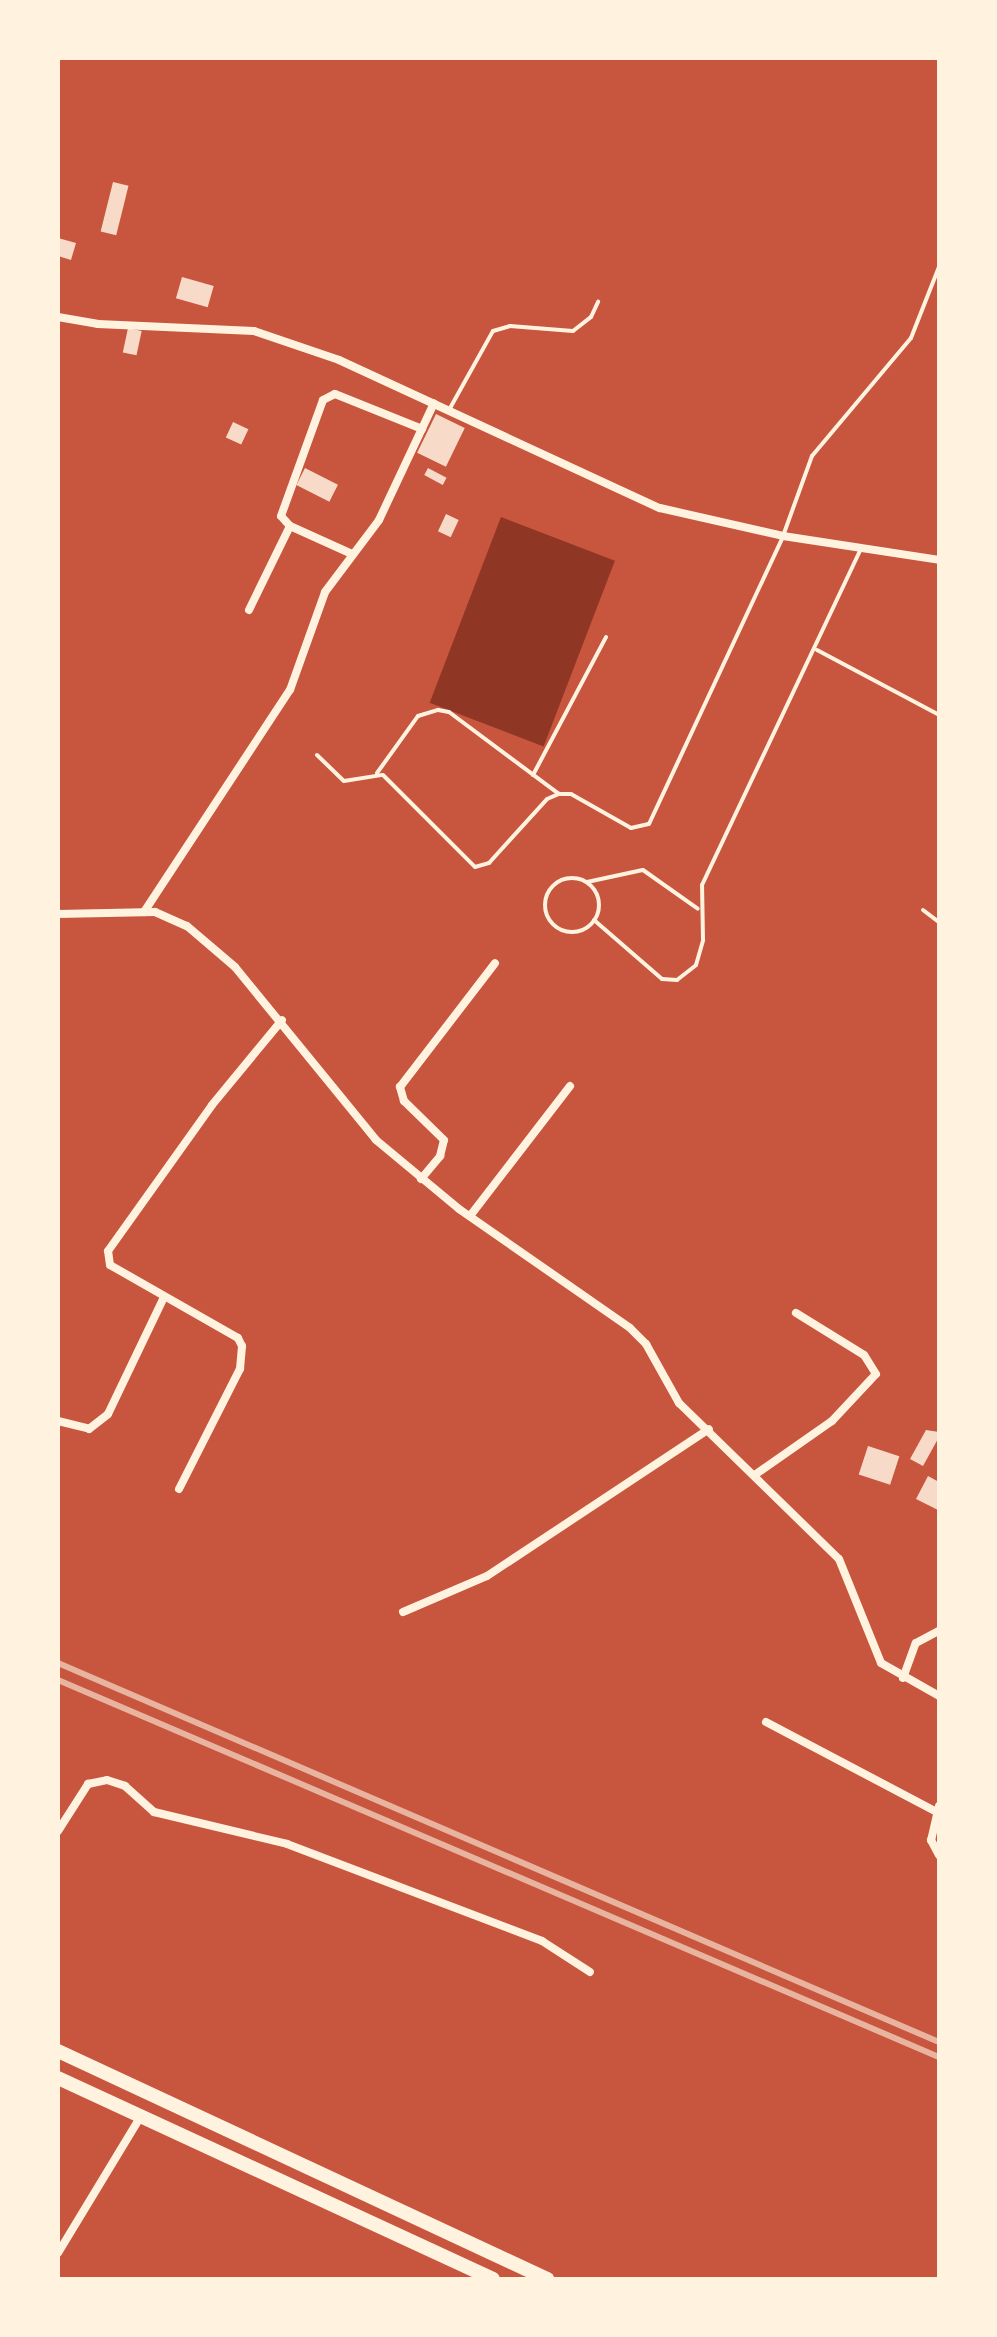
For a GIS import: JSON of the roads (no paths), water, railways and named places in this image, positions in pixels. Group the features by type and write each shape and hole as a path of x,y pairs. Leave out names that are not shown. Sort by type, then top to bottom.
{"highway":[{"path":"58,2051 547,2279"},
{"path":"58,2078 493,2279"}],"street":[{"path":"58,317 98,324 254,331 339,360 625,496 783,536 939,560"},
{"path":"352,554 290,526 281,511 326,395 335,394 422,429"},
{"path":"144,912 290,690 325,592 384,511 434,403"},
{"path":"249,610 290,526"},
{"path":"58,914 144,912 171,917 187,926 235,967 282,1020 376,1140 470,1216 630,1328 679,1403 756,1474 839,1559 860,1601 874,1651 888,1670 939,1696"},
{"path":"421,1179 440,1156 444,1140 404,1101 400,1087 495,963"},
{"path":"179,1489 240,1369 242,1346 238,1338 110,1265 108,1251 212,1105 282,1020"},
{"path":"470,1216 570,1086"},
{"path":"58,1421 89,1429 108,1414 164,1297"},
{"path":"756,1474 832,1421 876,1374 864,1355 796,1313"},
{"path":"403,1612 487,1576 709,1429"},
{"path":"903,1678 916,1643 939,1631"},
{"path":"766,1722 938,1809 931,1840 939,1855"},
{"path":"58,1831 88,1784 107,1780 125,1786 154,1812 252,1832 542,1941 590,1972"},
{"path":"58,2253 141,2116"}],"lane":[{"path":"377,773 475,867 489,863 547,799 559,794 571,794 631,828 649,824 783,536 812,456 911,338 939,267"},
{"path":"449,410 493,331 510,326 573,331 585,324 598,302"},
{"path":"594,920 662,979 677,980 701,953 699,910 702,885 817,650 861,548"},
{"path":"533,775 606,637"},
{"path":"817,650 939,715"},
{"path":"317,755 344,781 377,773 418,716 438,710 449,712 559,794"},
{"path":"587,882 599,903 594,920 572,932 555,926 546,911 547,894 559,881 587,882 643,870 699,910"},
{"path":"923,910 939,922"}],"railway":[{"path":"58,1663 939,2042"},
{"path":"58,1680 939,2057"}]}
